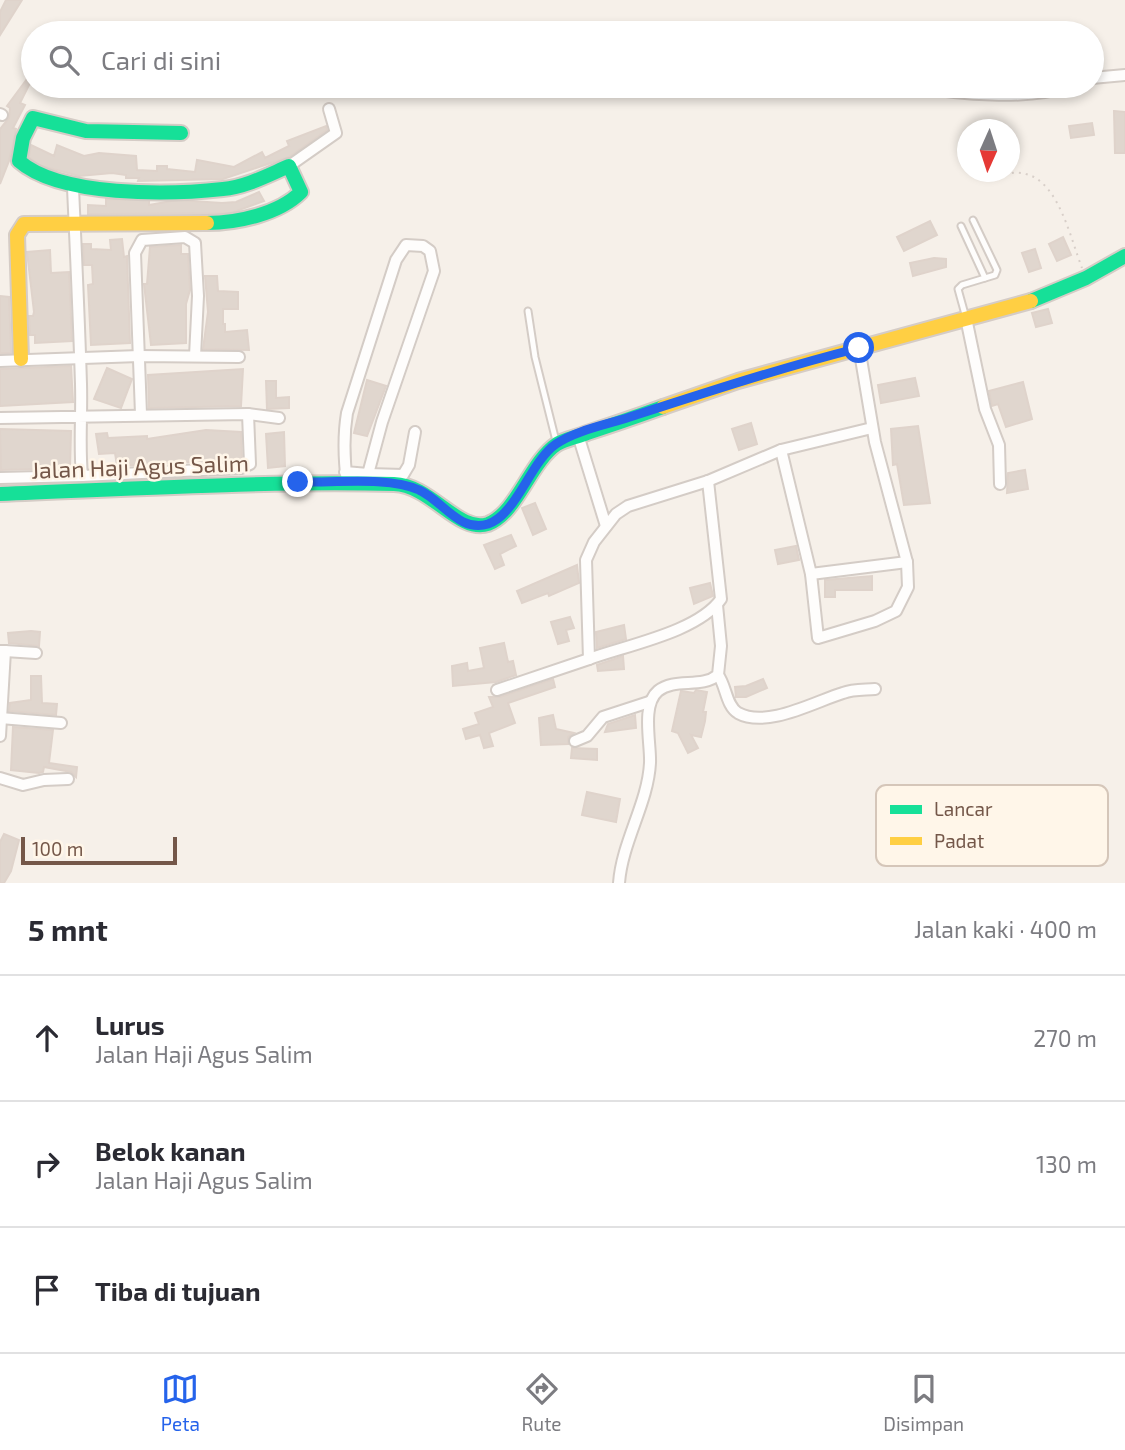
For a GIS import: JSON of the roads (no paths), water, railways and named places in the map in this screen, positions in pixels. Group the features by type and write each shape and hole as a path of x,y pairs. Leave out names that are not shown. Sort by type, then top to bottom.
{"street":[{"path":"1104,77 1125,75"},
{"path":"181,133 72,130 48,119 33,118 27,125 19,162 30,174 73,188 224,189 245,184 289,166 336,134 335,123 328,109"},
{"path":"21,359 17,235 24,224 223,224 244,221 299,196 299,183 289,166"},
{"path":"73,188 82,476"},
{"path":"141,414 136,246 147,238 184,237 193,240 197,248 195,356"},
{"path":"368,474 382,422 432,277 433,259 430,251 424,246 407,245 396,260 347,413 344,435 346,477 368,474 403,475 410,465 415,432"},
{"name":"Jalan Haji Agus Salim","path":"0,494 346,477 416,488 458,519 474,525 488,524 503,513 532,472 557,444 578,435 738,381 1037,299 1086,278 1125,256"},
{"path":"966,318 985,409 999,445 1000,484"},
{"path":"781,450 811,574 818,638 876,621 896,611 904,601 908,587 907,562 872,428 859,348"},
{"path":"0,360 139,356 239,357"},
{"path":"0,418 141,414 248,414 279,418"},
{"path":"0,478 247,467 250,457 248,414"},
{"path":"589,659 586,560 616,514 628,506 708,481 781,450 872,428"},
{"path":"578,435 606,526"},
{"path":"708,481 723,590 717,605 721,646 718,675 737,713 754,716 791,712 846,691 875,689"},
{"path":"811,574 907,562"},
{"path":"497,690 679,629 717,605"},
{"path":"0,736 2,651 36,653"},
{"path":"619,883 622,863 650,768 649,702 656,692 665,687 711,681 718,675"},
{"path":"575,741 587,736 603,717 649,702"},
{"path":"2,718 61,723"},
{"path":"0,778 23,785 44,780 68,779"}],"lane":[{"path":"966,318 958,289 995,275 997,265 973,220"},
{"path":"961,226 985,278"},
{"path":"528,311 535,357 557,444"}]}
